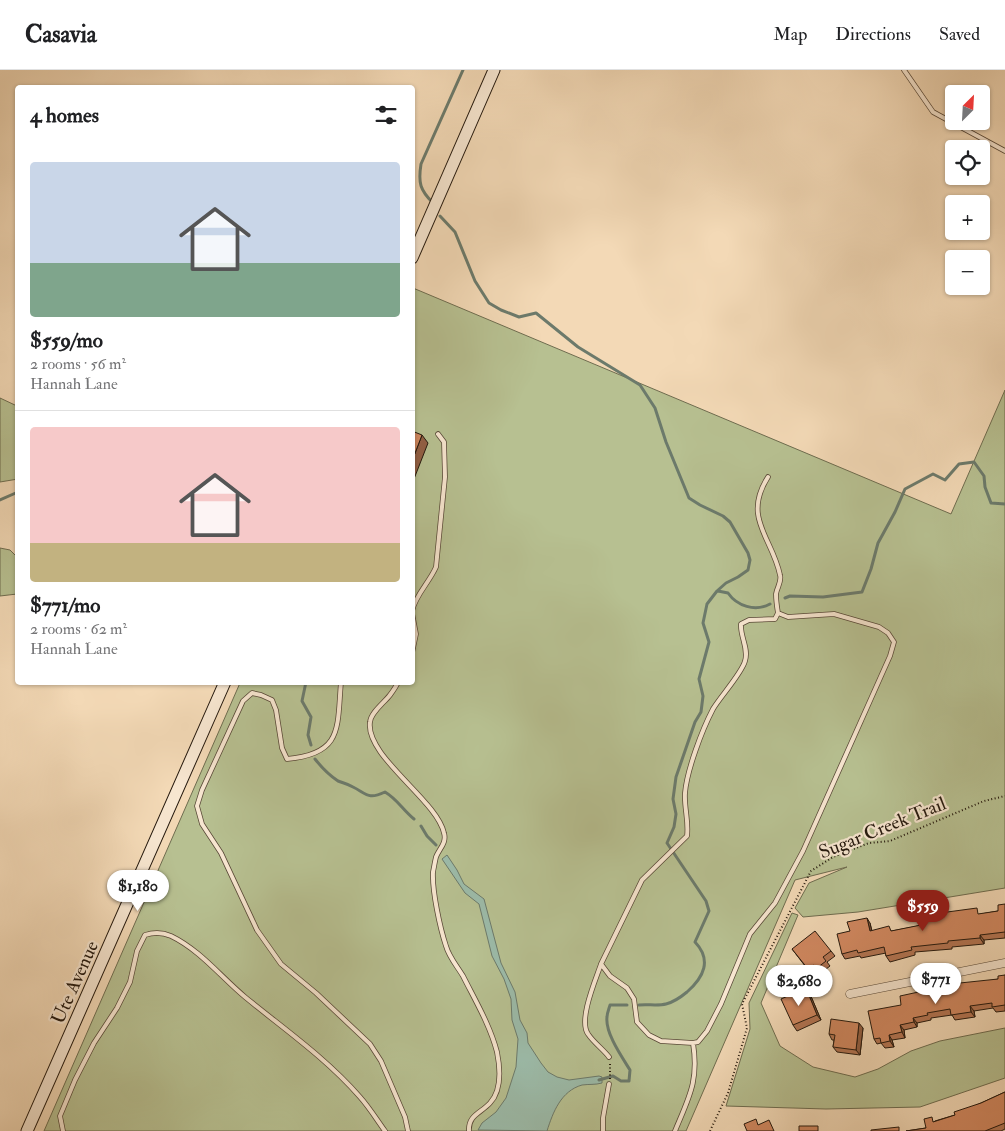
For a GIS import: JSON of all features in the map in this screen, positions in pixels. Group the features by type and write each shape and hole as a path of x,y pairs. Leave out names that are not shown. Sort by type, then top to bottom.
{"main road":[{"path":"415,251 494,70"},
{"name":"Ute Avenue","path":"27,1131 224,685"}],"street":[{"path":"850,994 1005,963"}],"lane":[{"path":"904,70 933,112 1005,151"},
{"path":"415,600 436,567 445,477 444,442 438,434"},
{"path":"610,1057 587,1033 585,1024 588,1003 601,964 642,880 688,836 689,825 685,794 699,741 713,709 745,664 747,652 740,630 741,624 749,620 775,619 778,613 776,593 781,579 777,560 760,526 756,506 762,487 768,477"},
{"path":"601,964 610,976 628,988 634,999 637,1022 649,1035 661,1041 698,1042 708,1031 721,1004 750,934 775,903 803,851 890,656 894,642 888,633 879,627 834,614 788,618 778,613"},
{"path":"341,685 337,726 332,741 320,751 300,758 287,759 282,748 276,710 272,700 252,693 243,701 202,790 197,806 202,824 221,853 257,930 281,964 316,993 370,1044 381,1060 405,1117 408,1131"},
{"path":"396,685 390,696 374,713 370,722 372,736 380,750 398,773 438,817 445,835 443,846 436,857 433,872 435,894 446,948 482,1013 497,1052 499,1076 497,1090 492,1102 472,1117 469,1131"},
{"path":"63,1131 60,1116 75,1080 94,1043 117,1008 130,982 137,951 145,935 155,932 170,936 186,946 244,996 312,1049 361,1097 385,1131"},
{"path":"675,1131 690,1095 695,1076 694,1043"},
{"path":"602,1131 609,1084"}],"path":[{"name":"Sugar Creek Trail","path":"710,1131 728,1093 746,1028 742,1004 811,871 833,857 869,843 890,841 984,801 1005,796"},
{"path":"609,1084 610,1057"}],"shaded area":[{"path":"415,289 951,514 1005,390 1005,888 858,912 803,917 795,908 809,883 847,867 795,880 686,1131 44,1131 239,685 415,685"},
{"path":"0,398 15,405 15,480 0,482"},
{"path":"0,548 10,550 15,555 15,594 0,596"},
{"path":"447,855 464,884 484,899 501,963 515,992 520,1020 527,1033 528,1043 541,1063 548,1072 569,1080 602,1077 602,1083 582,1085 563,1097 555,1110 547,1131 478,1130 482,1123 496,1112 506,1098 516,1067 518,1039 512,1020 511,999 504,979 492,956 479,904 465,893 442,859"},
{"path":"792,913 798,915 761,1003 780,1046 813,1067 855,1077 878,1069 911,1051 940,1041 1005,1028 1005,1078 920,1107 826,1109 726,1106 750,1029 749,1003"}],"building":[{"path":"415,432 422,435 415,453"},
{"path":"1005,904 1005,932 980,935 980,938 911,947 912,950 886,956 884,947 858,953 857,950 842,954 837,934 850,931 847,922 867,918 870,931 889,926 891,931 926,924 925,915 977,908 978,914 998,911 998,905"},
{"path":"815,931 831,951 823,957 826,961 817,968 814,965 808,969 792,949"},
{"path":"1005,975 1005,1005 992,1007 992,1003 970,1006 971,1012 951,1015 950,1009 927,1013 928,1015 913,1018 914,1022 900,1025 902,1032 889,1035 890,1041 881,1043 880,1038 874,1039 868,1011 901,1005 900,996 960,983 998,979 998,976"},
{"path":"806,988 817,1015 793,1025 781,999"},
{"path":"831,1019 859,1023 856,1050 833,1047 835,1035 829,1034"},
{"path":"1005,1092 1005,1123 985,1131 906,1131 926,1128 924,1119 932,1117 933,1122 955,1115 954,1112"},
{"path":"756,1119 758,1125 769,1120 774,1131 747,1131 744,1124"},
{"path":"799,1126 818,1126 818,1131 799,1131"},
{"path":"899,1127 899,1131 871,1131 871,1130"}],"waterway":[{"path":"433,203 421,186 421,164 463,70"},
{"path":"440,216 455,232 475,281 489,303 519,317 536,313 578,347 640,385 655,408 666,442 689,498 723,516 730,522 750,560 748,570 726,583 707,604 703,623 709,642 699,679 703,696 701,712 695,722 676,777 673,799 676,814 674,827 667,843 706,901 709,911 695,942 703,955 704,968 693,986 677,999 663,1005 639,1005"},
{"path":"785,598 790,596 823,597 862,592 878,543 905,489 933,474 945,480 959,464 974,462 984,476 985,487 991,503 1005,504"},
{"path":"0,500 15,493"},
{"path":"718,591 728,593 736,601 747,606 758,607 770,604"},
{"path":"305,685 302,701 311,717 308,735 311,745"},
{"path":"315,759 338,781 365,794 375,796 385,792 414,819"},
{"path":"421,826 436,845"},
{"path":"599,1080 613,1076 621,1081 629,1081 630,1070 615,1045 607,1023 610,1005 627,1005"}]}
